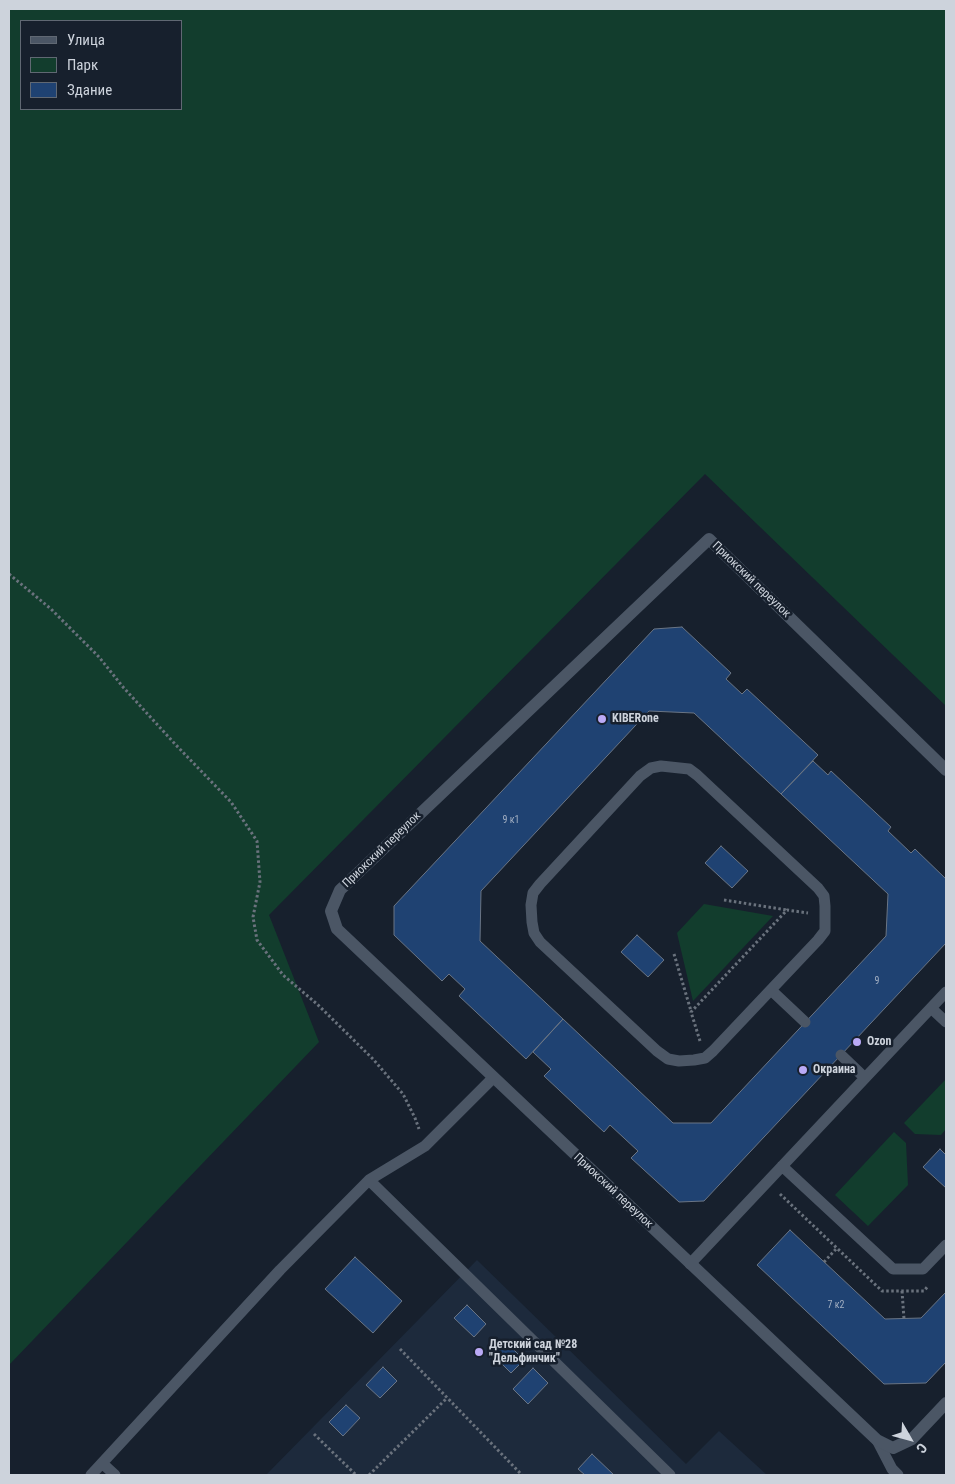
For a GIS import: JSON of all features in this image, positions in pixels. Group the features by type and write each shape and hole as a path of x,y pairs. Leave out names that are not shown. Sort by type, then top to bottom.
{"street":[{"name":"Приокский переулок","path":"877,1440 336,929 331,911 340,890 708,539 946,770"},
{"path":"877,1440 893,1448 912,1439 946,1403"}],"lane":[{"path":"661,766 689,769 697,774 818,888 824,896 825,931 771,990 713,1052 705,1058 679,1061 668,1059 657,1051 540,942 534,933 531,905 534,893 540,884 640,776 651,768 661,766"},
{"path":"771,990 806,1022"},
{"path":"690,1264 946,992"},
{"path":"931,1008 946,1022"},
{"path":"841,1055 865,1078"},
{"path":"91,1475 280,1270 369,1180 425,1146 493,1078"},
{"path":"782,1166 893,1269 923,1269 946,1245"},
{"path":"369,1180 670,1475"},
{"path":"877,1440 892,1469 898,1475"},
{"path":"102,1463 115,1475"}],"path":[{"path":"9,574 51,610 99,656 175,744 231,802 257,842 260,882 253,917 257,940 283,975 373,1059 403,1094 415,1118 425,1146"},
{"path":"724,900 826,916"},
{"path":"691,1012 787,910"},
{"path":"674,954 705,1058"},
{"path":"824,1262 837,1248"},
{"path":"902,1291 904,1319"},
{"path":"400,1349 522,1475"},
{"path":"369,1475 447,1398"},
{"path":"314,1434 356,1475"}],"shaded area":[{"name":"Детский сад №28 \"Дельфинчик\"","path":"477,1260 686,1464 719,1431 767,1475 266,1475"}],"green space":[{"path":"9,9 946,9 946,706 705,474 269,915 319,1042 9,1365"},
{"path":"704,904 773,916 693,1001 677,933"},
{"path":"946,1079 946,1129 941,1135 915,1134 904,1123"},
{"path":"894,1132 906,1143 908,1185 868,1226 835,1195"}],"building":[{"path":"682,627 731,673 726,679 742,694 747,689 818,755 781,794 694,713 649,711 481,891 480,941 563,1019 526,1059 459,996 465,989 449,974 442,981 394,935 394,906 654,629"},
{"path":"813,761 828,775 831,771 891,827 888,831 911,853 915,849 946,879 946,943 704,1201 679,1202 631,1158 638,1151 610,1125 604,1132 544,1076 551,1069 533,1052 563,1019 673,1123 711,1123 886,936 888,894 781,794"},
{"path":"721,846 748,871 732,888 705,863"},
{"path":"637,935 664,960 648,977 621,952"},
{"path":"940,1149 946,1155 946,1188 923,1167"},
{"path":"790,1230 885,1319 921,1318 946,1292 946,1362 926,1383 884,1384 757,1265"},
{"path":"355,1257 402,1301 373,1333 325,1289"},
{"path":"467,1305 486,1324 474,1337 454,1318"},
{"path":"505,1341 524,1360 511,1373 492,1354"},
{"path":"383,1367 397,1381 380,1398 366,1385"},
{"path":"533,1368 548,1383 528,1404 513,1389"},
{"path":"346,1405 360,1418 343,1436 329,1422"},
{"path":"592,1454 614,1475 585,1475 578,1469"}],"place":[{"name":"KIBERone","path":"602,719"},
{"name":"Ozon","path":"857,1042"},
{"name":"Окраина","path":"803,1070"},
{"name":"Детский сад №28 \"Дельфинчик\"","path":"479,1352"}]}
